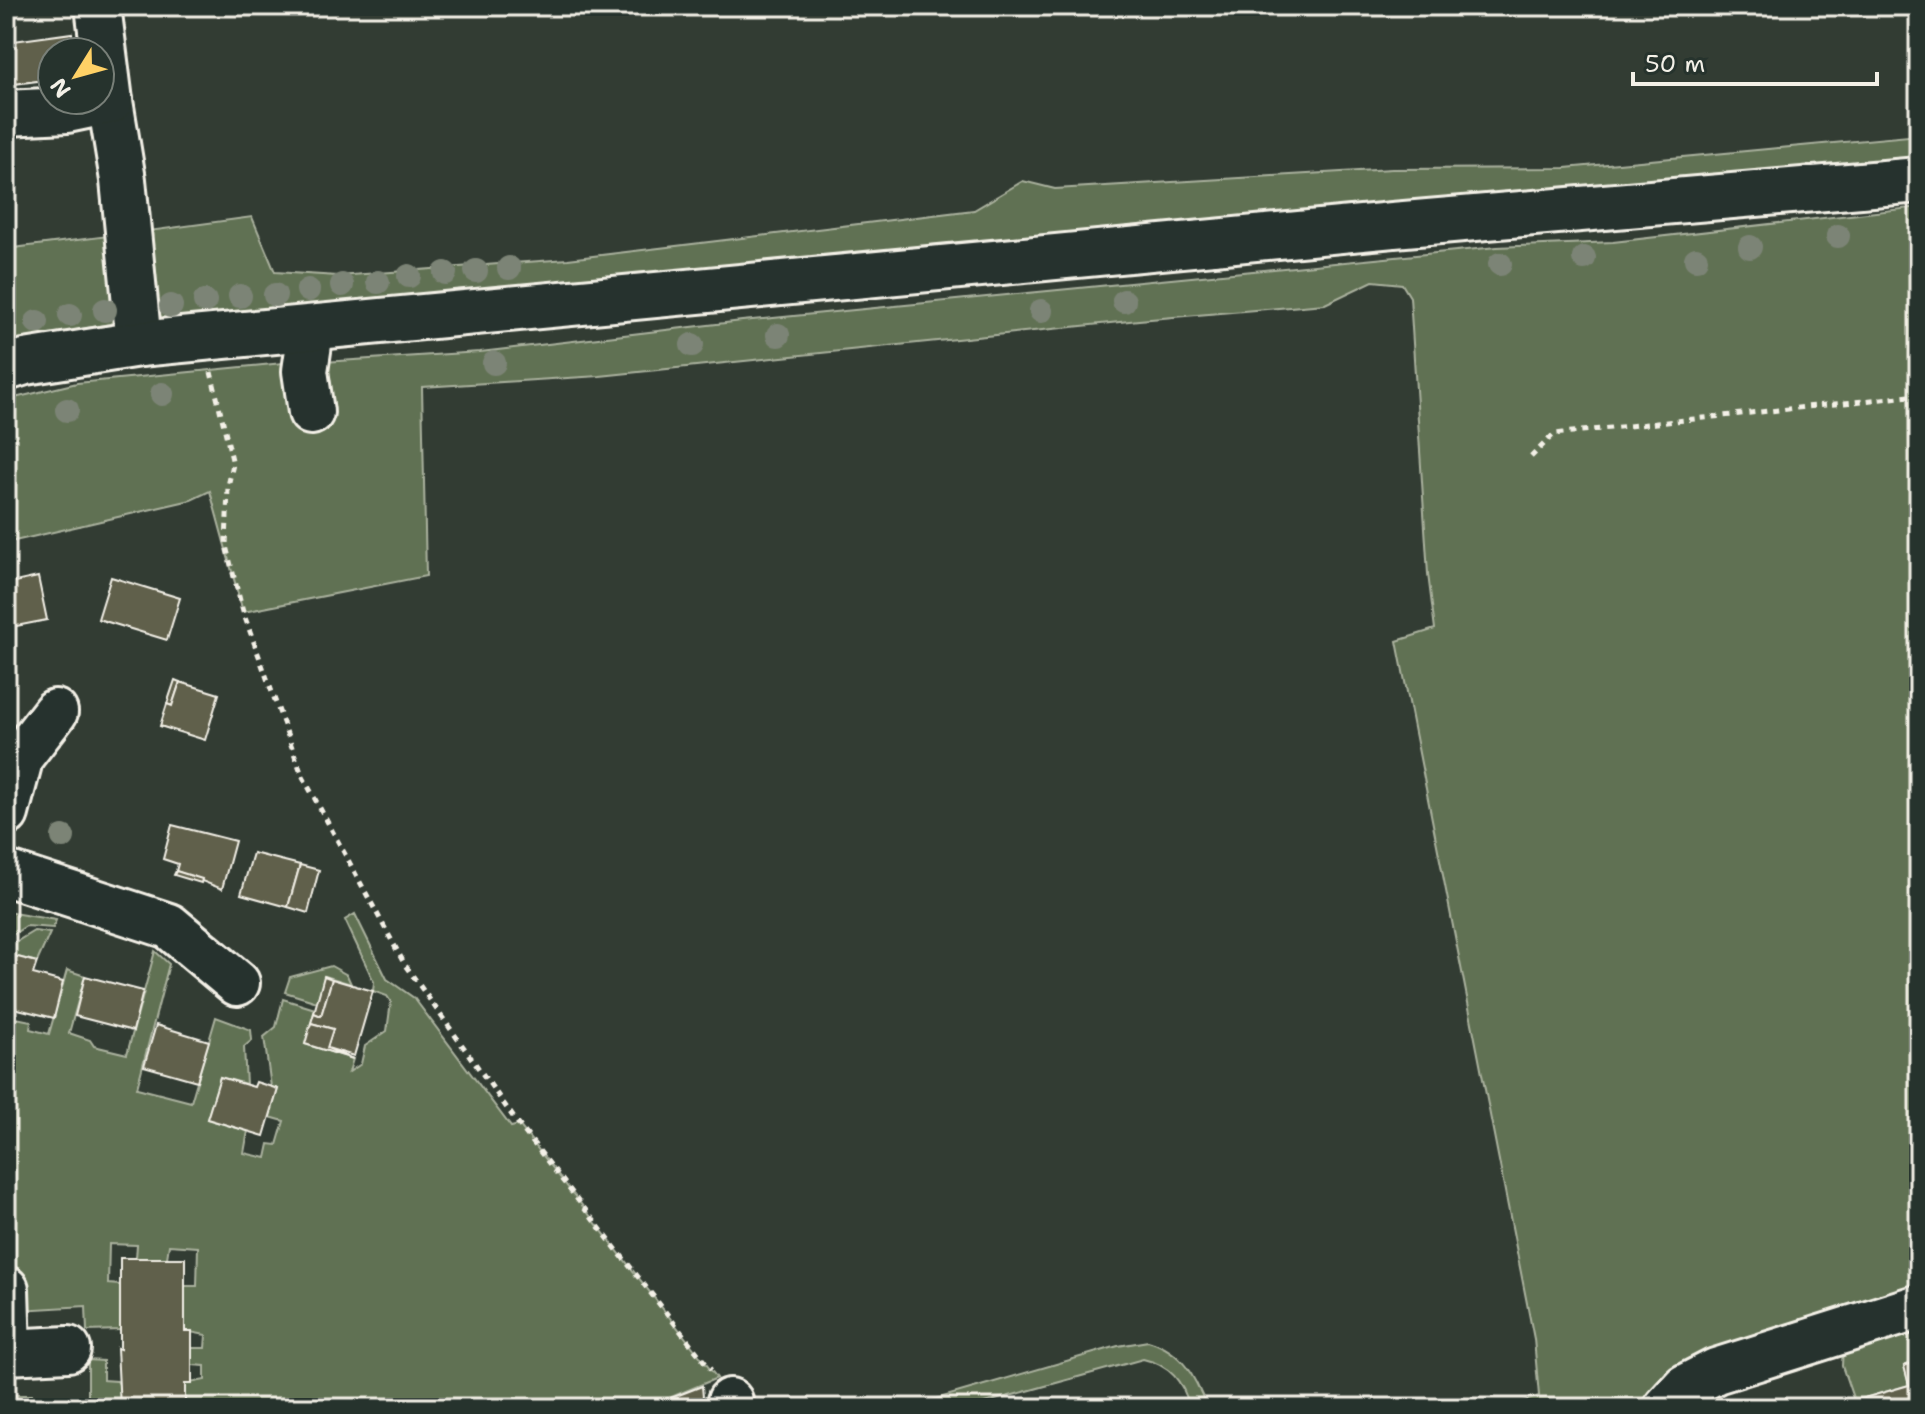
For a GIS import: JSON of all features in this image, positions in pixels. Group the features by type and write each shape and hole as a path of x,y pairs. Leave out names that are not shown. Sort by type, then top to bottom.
{"street":[{"path":"98,6 102,36"},
{"path":"6,113 36,112"},
{"path":"112,116 123,180 139,344"},
{"path":"6,368 25,362 139,344 1393,225 1919,180"},
{"path":"311,330 305,371 311,412"},
{"path":"6,813 21,756 55,712"},
{"path":"6,873 169,926 237,983"},
{"path":"6,1289 7,1352 68,1349"},
{"path":"1666,1408 1685,1387 1716,1371 1919,1307"}],"path":[{"path":"210,359 233,464 228,486 226,546 243,612 302,775 405,965 519,1125 717,1378 731,1405"},
{"path":"1531,457 1554,434 1919,395"}],"green space":[{"path":"1919,135 1919,159 176,326 153,311 141,232 252,217 275,272 338,276 568,259 974,210 1023,181 1055,189 1392,169 1565,168"},
{"path":"1919,207 1919,1297 1652,1408 1505,1408 1539,1396 1534,1339 1397,641 1435,629 1428,574 1410,297 1402,284 1373,281 1325,304 1139,320 600,376 422,387 426,576 243,612 210,491 191,500 6,543 6,400 77,383 283,363 294,373 323,362 480,352 742,321 1497,247 1613,242"},
{"path":"116,235 122,314 110,324 6,342 6,249"},
{"path":"6,912 56,920 53,928 26,926 6,939"},
{"path":"355,914 387,979 414,998 511,1127 519,1125 717,1378 645,1408 185,1408 185,1384 205,1380 205,1366 192,1365 192,1348 205,1348 206,1335 185,1331 185,1286 197,1286 198,1247 169,1245 167,1258 136,1258 137,1245 109,1244 108,1284 120,1285 120,1330 87,1331 86,1306 19,1310 13,1272 6,1263 6,1016 31,1021 30,1029 49,1034 67,970 85,976 69,1033 90,1040 94,1046 127,1054 155,951 169,964 137,1088 191,1102 216,1017 251,1030 252,1040 244,1047 246,1084 220,1077 207,1119 248,1131 244,1153 266,1158 269,1144 277,1145 284,1121 270,1117 278,1089 271,1087 264,1037 276,1027 283,999 315,1009 305,1044 353,1059 349,1072 361,1064 365,1046 387,1031 391,1002 387,996 373,991 374,982 345,920"},
{"path":"34,931 50,933 37,962 6,954 11,945"},
{"path":"331,966 347,975 351,984 325,976 317,1002 285,992 290,977"},
{"path":"1919,1323 1919,1361 1904,1366 1909,1385 1854,1401 1842,1366 1843,1346"},
{"path":"1148,1341 1170,1351 1186,1366 1207,1408 1190,1408 1184,1390 1174,1376 1161,1365 1143,1359 966,1408 905,1408 1118,1346"},
{"path":"88,1360 103,1361 103,1380 117,1381 120,1386 120,1408 6,1408 6,1395 32,1395 33,1400 88,1398"}],"building":[{"path":"36,38 36,81 6,85 6,42"},
{"path":"38,577 47,620 6,628 6,584"},
{"path":"111,577 180,598 167,640 98,619"},
{"path":"175,680 180,682 172,706 167,704"},
{"path":"180,682 219,694 205,740 160,726 167,704 172,706"},
{"path":"172,825 235,841 222,889 176,871 178,864 163,859"},
{"path":"253,853 300,865 288,907 241,894"},
{"path":"300,865 319,870 308,913 288,907"},
{"path":"176,871 202,879 201,883 174,875"},
{"path":"6,954 37,962 33,974 63,982 54,1018 6,1006"},
{"path":"85,976 143,991 133,1031 75,1016"},
{"path":"324,976 332,979 321,1016 314,1013"},
{"path":"332,979 373,991 354,1056 327,1048 333,1029 311,1023 314,1013 321,1016"},
{"path":"311,1023 333,1029 327,1048 353,1059 305,1044"},
{"path":"156,1025 209,1041 197,1081 144,1066"},
{"path":"220,1077 254,1087 256,1082 278,1089 264,1136 207,1119"},
{"path":"120,1258 185,1258 185,1331 192,1331 192,1384 185,1384 185,1408 120,1408 117,1348 120,1349"},
{"path":"1919,1361 1919,1408 1830,1408 1909,1385 1904,1366"},
{"path":"702,1386 704,1408 645,1408"}]}
